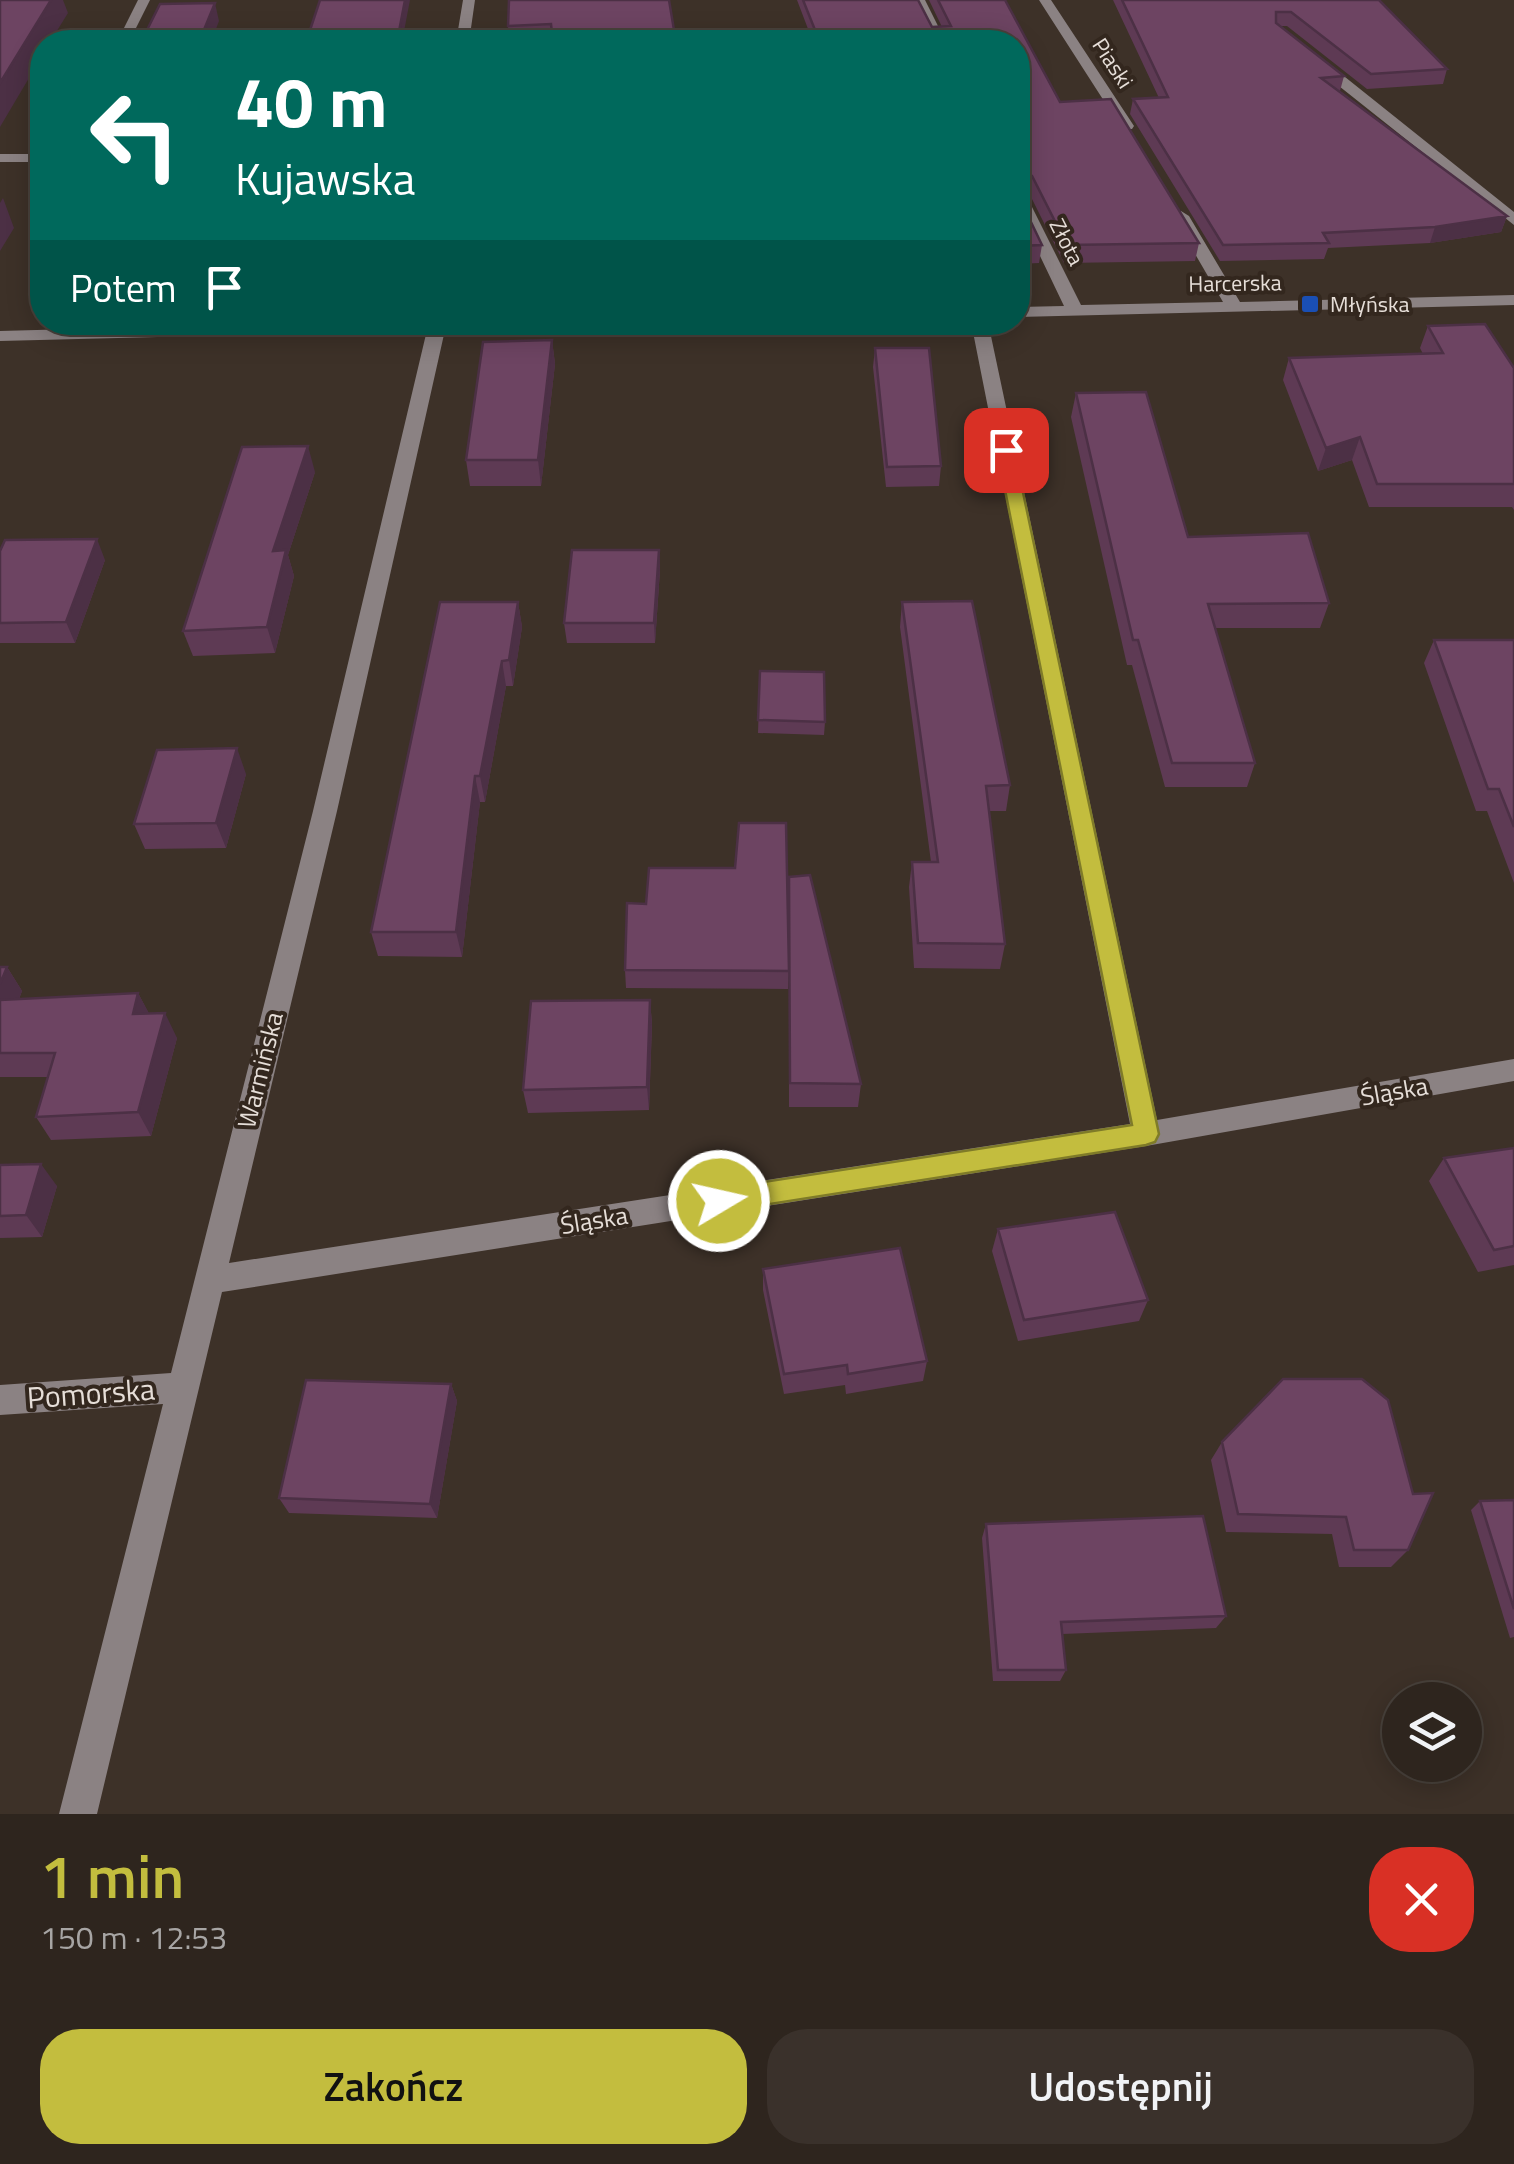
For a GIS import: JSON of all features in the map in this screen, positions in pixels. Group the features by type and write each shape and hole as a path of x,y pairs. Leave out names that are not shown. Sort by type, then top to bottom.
{"street":[{"path":"129,30 144,0"},
{"path":"464,30 469,0"},
{"path":"919,0 934,30"},
{"name":"Piaski","path":"1045,0 1132,133"},
{"path":"1296,45 1514,220"},
{"path":"0,158 30,158"},
{"path":"1172,200 1234,306"},
{"name":"Złota","path":"1030,220 1074,310"},
{"name":"Harcerska","path":"1030,312 1514,300"},
{"path":"0,336 36,335"},
{"name":"Warmińska","path":"78,1814 207,1280 326,812 435,335"},
{"path":"982,335 1146,1134"},
{"name":"Śląska","path":"207,1280 1146,1134 1514,1070"},
{"name":"Pomorska","path":"0,1400 182,1388"}],"building":[{"path":"0,0 51,0 30,30 0,83"},
{"path":"320,0 405,0 399,30 310,30"},
{"path":"509,0 669,0 674,30 552,30 551,24 508,26"},
{"path":"803,0 918,0 932,27 951,26 938,0 1005,0 1021,30 815,30"},
{"path":"1122,0 1379,0 1447,69 1371,74 1291,12 1276,12 1276,23 1344,76 1321,78 1507,216 1435,227 1323,233 1329,243 1223,245 1133,99 1168,97"},
{"path":"215,3 204,30 147,30 160,4"},
{"path":"1030,46 1060,102 1111,99 1199,243 1067,245 1032,176"},
{"path":"1030,220 1042,245 1030,246"},
{"path":"1485,324 1514,368 1514,484 1377,484 1360,437 1326,448 1289,358 1443,353 1428,326"},
{"path":"552,340 538,460 466,460 483,342"},
{"path":"875,348 929,348 941,466 887,467"},
{"path":"1146,392 1188,537 1308,533 1329,603 1208,604 1255,763 1172,763 1138,640 1133,640 1076,393"},
{"path":"308,446 273,551 286,550 267,627 183,631 242,447"},
{"path":"97,539 66,622 0,623 0,551 5,540"},
{"path":"572,550 659,550 654,623 564,623"},
{"path":"972,601 1010,785 986,786 1005,944 918,943 912,862 938,862 902,602"},
{"path":"440,602 518,602 509,660 502,661 480,776 475,776 456,932 371,932"},
{"path":"1434,640 1514,640 1514,827 1499,789 1488,789"},
{"path":"760,671 824,672 825,722 758,720"},
{"path":"237,748 216,823 134,824 157,750"},
{"path":"739,823 786,823 789,971 625,970 627,903 646,904 649,868 735,868"},
{"path":"810,875 861,1084 790,1083 789,877"},
{"path":"138,993 133,1014 165,1013 138,1112 36,1117 55,1053 0,1053 0,1000"},
{"path":"650,1000 647,1087 523,1090 531,1001"},
{"path":"1514,1148 1514,1246 1494,1250 1444,1158"},
{"path":"41,1164 26,1215 0,1216 0,1165"},
{"path":"1115,1212 1148,1300 1024,1320 998,1229"},
{"path":"900,1248 927,1361 848,1374 847,1365 784,1374 763,1269"},
{"path":"1283,1379 1362,1379 1388,1400 1413,1494 1433,1493 1408,1550 1354,1550 1346,1517 1238,1514 1222,1442"},
{"path":"306,1380 451,1384 430,1504 279,1498"},
{"path":"1514,1500 1514,1609 1480,1501"},
{"path":"1203,1516 1226,1616 1061,1622 1066,1670 998,1670 986,1524"}],"place":[{"name":"Młyńska","path":"1310,304"}],"route":[{"path":"719,1201 1146,1134 1006,450"}]}
